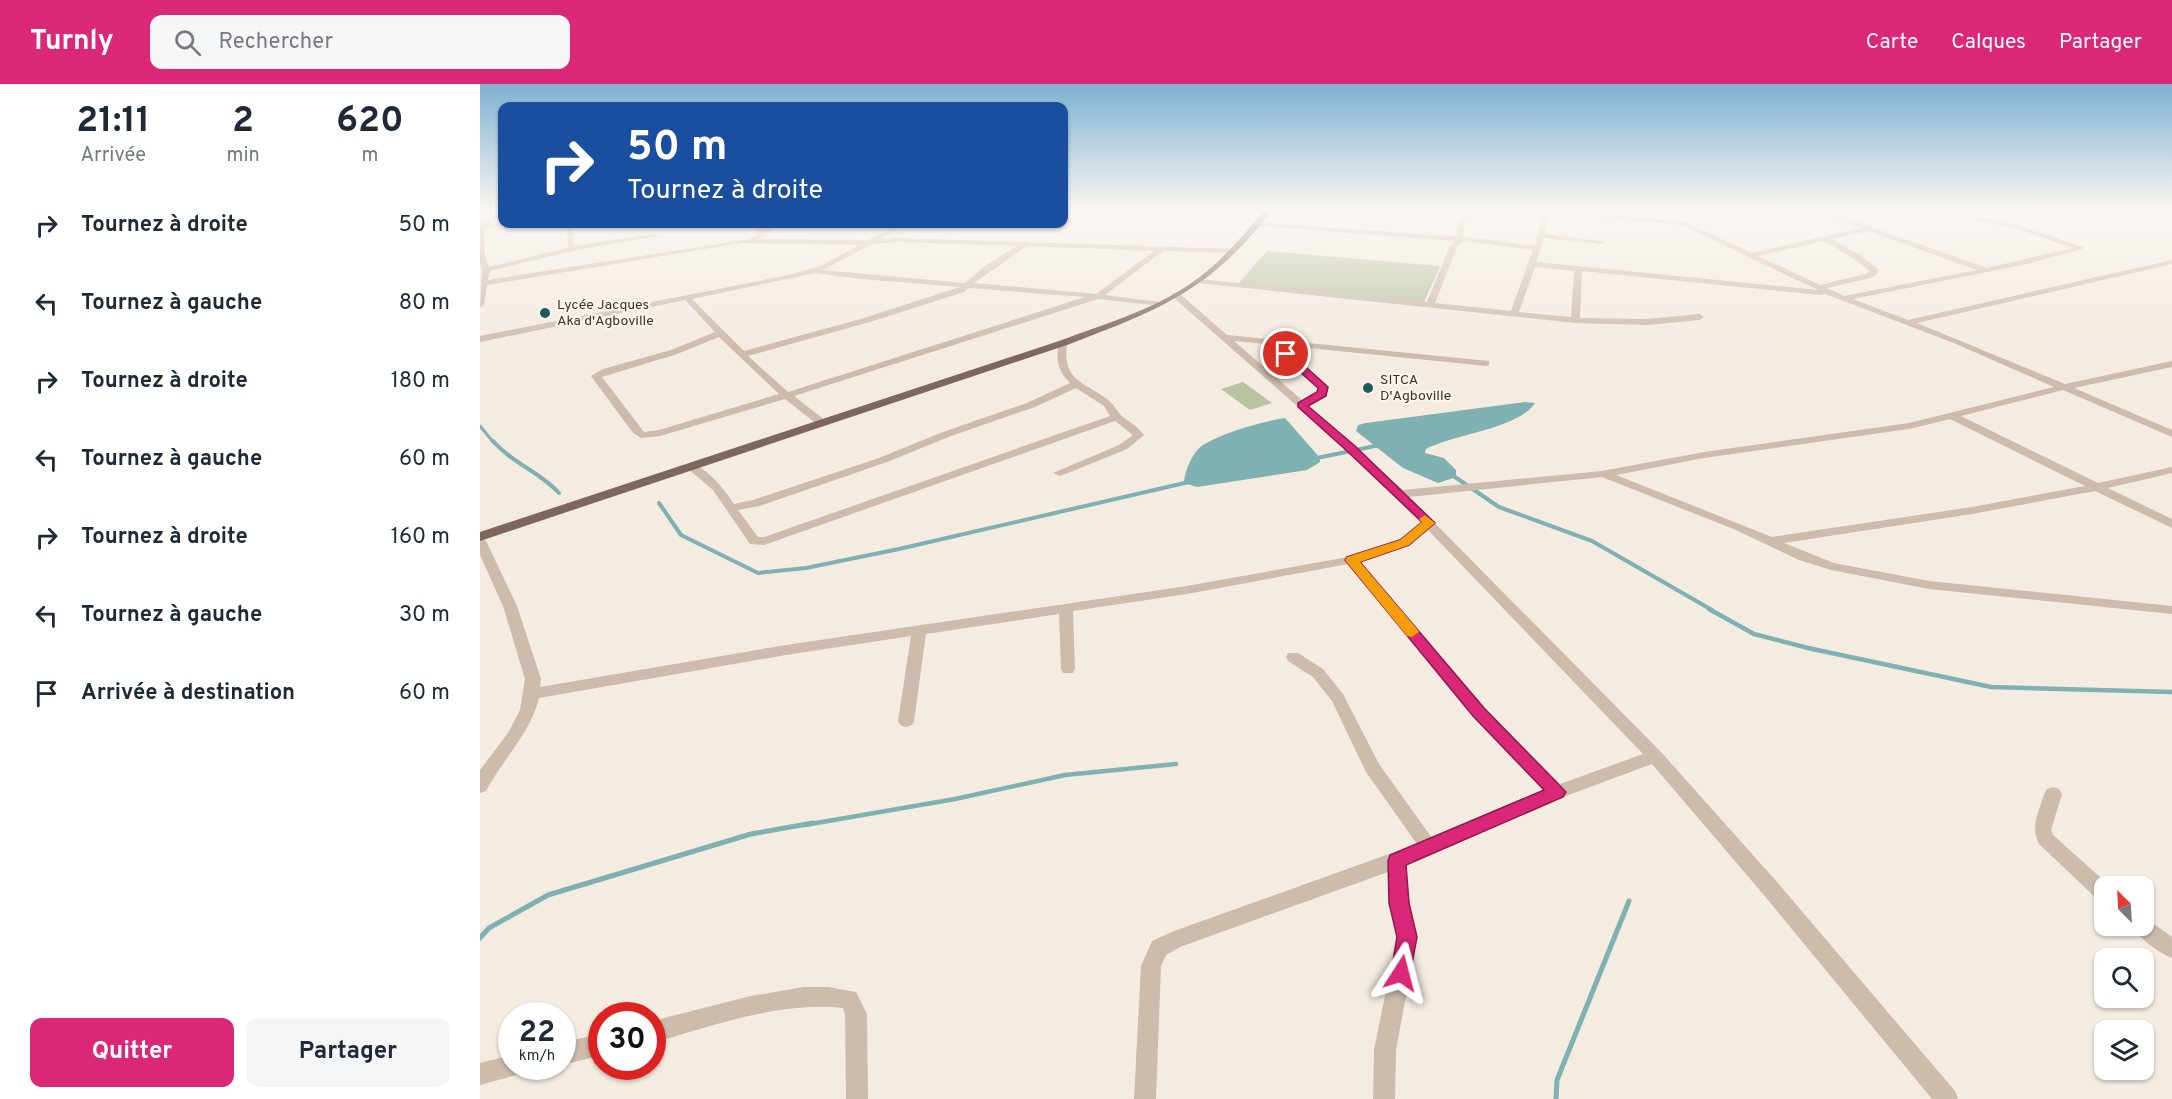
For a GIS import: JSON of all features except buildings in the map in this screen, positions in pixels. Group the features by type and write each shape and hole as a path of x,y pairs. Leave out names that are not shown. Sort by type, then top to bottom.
{"main road":[{"path":"480,539 1063,343 1159,304 1198,281 1226,257"}],"street":[{"path":"480,305 486,270 481,257"},
{"path":"486,270 538,257"},
{"path":"482,284 638,257"},
{"path":"480,339 813,271 843,257"},
{"path":"744,354 937,299 961,290 1003,257"},
{"path":"720,333 674,352 606,371 596,376 641,435 660,433 983,334 1098,296 1150,257"},
{"path":"1430,305 1449,257"},
{"path":"1514,313 1533,257"},
{"path":"1753,257 1832,294 1910,322 2172,434"},
{"path":"1819,288 1868,276 1875,271 1857,257"},
{"path":"1950,257 1986,270"},
{"path":"1845,298 2041,257"},
{"path":"1910,322 2172,262"},
{"path":"1530,264 1832,294"},
{"path":"1575,320 1578,270"},
{"path":"813,271 864,278 1098,296 1159,304"},
{"path":"1198,281 1575,320 1647,322 1700,317"},
{"path":"1176,295 1400,494 1655,756 1770,888 1947,1099"},
{"path":"687,298 720,333 787,395 822,423"},
{"path":"1222,337 1486,363"},
{"path":"1268,341 1323,387 1322,394 1302,405"},
{"path":"1059,473 1123,447 1139,435 1131,426 1116,417 1112,408 1074,385 1062,368 1063,343"},
{"path":"1400,494 1602,474 1704,455 1909,426 2064,387 2172,364"},
{"path":"731,508 756,503 883,460 946,434 1031,405 1074,385"},
{"path":"1953,416 2172,524"},
{"path":"692,467 717,488 754,541 764,541 1116,417"},
{"path":"1771,541 1898,523 2099,488 2172,470"},
{"path":"1602,474 1740,527 1831,566 1929,585 2172,610"},
{"path":"532,694 786,650 1220,584 1352,560 1404,542 1429,523"},
{"path":"480,539 510,606 533,679 528,710 514,737 490,767 480,786"},
{"path":"1352,560 1479,712 1557,792"},
{"path":"1066,608 1068,669"},
{"path":"906,721 919,630"},
{"path":"1293,657 1318,673 1338,698 1365,749 1372,768 1428,847"},
{"path":"1145,1099 1151,966 1159,948 1174,940 1397,861 1557,792 1655,756"},
{"path":"2053,794 2042,830 2045,839 2094,884"},
{"path":"1383,1099 1386,1050 1407,937 1399,903 1397,861"},
{"path":"2154,935 2172,949"},
{"path":"666,1028 763,1004 833,996 849,999 856,1014 857,1099"},
{"path":"480,1074 498,1070"}],"green space":[{"path":"1261,257 1340,257 1440,266 1424,302 1237,285"},
{"path":"1243,382 1272,403 1250,410 1221,389"}],"water":[{"path":"1525,402 1535,403 1527,412 1515,419 1426,449 1425,453 1444,458 1456,470 1456,477 1438,483 1403,468 1356,431 1358,425 1366,423"},
{"path":"1285,418 1320,458 1320,462 1307,470 1197,487 1184,483 1190,462 1203,445 1243,428"}],"waterway":[{"path":"480,426 494,443"},
{"path":"493,441 559,493"},
{"path":"1317,458 1380,445"},
{"path":"1452,475 1499,507 1592,541 1712,610"},
{"path":"659,503 681,535 758,573 806,568 899,549 1189,482"},
{"path":"1709,609 1754,634 1808,648 1991,687 2172,692"},
{"path":"805,825 955,799 1065,775 1176,764"},
{"path":"480,938 489,928 548,895 751,834 813,823"},
{"path":"1556,1099 1557,1080 1629,901"}],"slow traffic":[{"path":"1412,632 1352,560 1404,542 1429,523 1425,519"}],"place":[{"name":"Lycée Jacques Aka d'Agboville","path":"545,313"},
{"name":"SITCA D'Agboville","path":"1368,388"}],"route":[{"path":"1286,354 1323,387 1322,394 1315,400 1302,405 1351,448 1429,523 1404,542 1352,560 1479,712 1557,792 1397,861 1399,903 1407,937 1401,973"}]}
